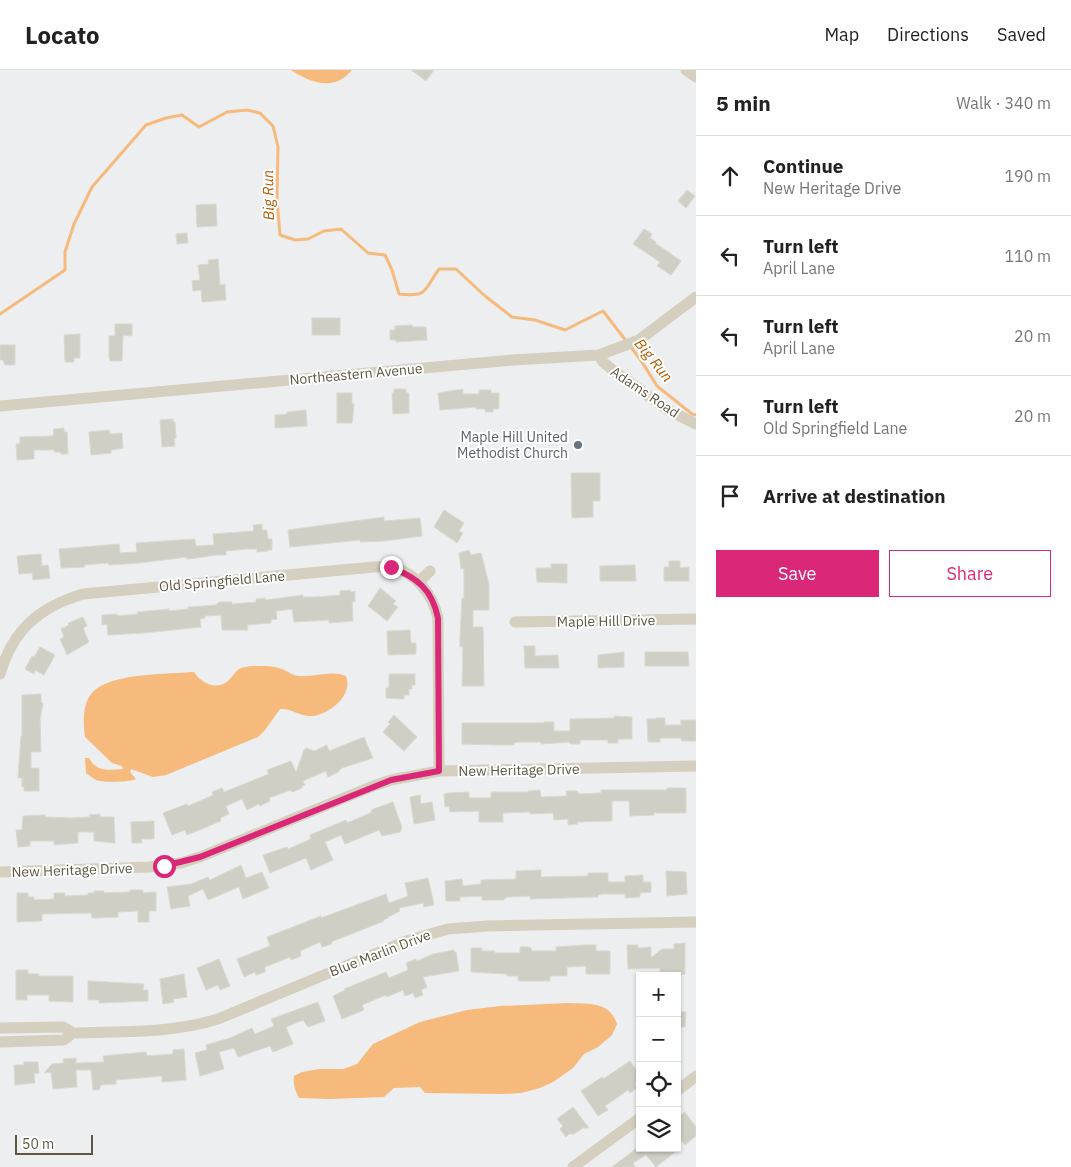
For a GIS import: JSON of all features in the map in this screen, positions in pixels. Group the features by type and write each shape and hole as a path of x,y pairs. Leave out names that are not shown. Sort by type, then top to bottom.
{"street":[{"path":"686,70 696,77"},
{"name":"Northeastern Avenue","path":"0,406 513,360 600,354 639,340 696,297"},
{"name":"Adams Road","path":"600,354 602,362 614,371 668,410 696,424"},
{"name":"Old Springfield Lane","path":"0,674 5,657 15,639 29,623 45,610 63,600 83,594 374,567 391,567 420,582"},
{"path":"430,571 420,582 430,596 438,618 439,771"},
{"name":"Maple Hill Drive","path":"515,622 696,619"},
{"name":"New Heritage Drive","path":"0,872 150,867 181,863 391,780 439,771 696,766"},
{"name":"Blue Marlin Drive","path":"0,1028 63,1027 73,1033 186,1028 218,1019 406,941 448,929 488,926 696,922"},
{"name":"Blue Marlin Drive","path":"0,1042 64,1040 73,1033"},
{"path":"681,1088 696,1076"},
{"path":"573,1167 636,1121"}],"shaded area":[{"path":"291,70 352,70 338,81 322,83 306,79"},
{"path":"251,666 274,667 297,676 340,674 346,676 346,691 343,697 331,709 317,715 306,716 280,709 258,737 166,775 153,777 131,769 130,772 136,779 110,782 96,780 86,773 85,758 89,758 99,768 123,769 122,766 112,763 85,737 84,719 88,700 95,690 104,684 128,677 194,672 205,682 219,685 228,681 239,669"},
{"path":"590,1004 604,1008 614,1017 617,1024 612,1035 598,1047 584,1054 573,1068 553,1082 540,1088 521,1093 501,1094 425,1093 420,1087 394,1088 384,1097 330,1099 299,1098 295,1090 294,1076 302,1072 319,1069 343,1069 357,1064 373,1044 420,1022 467,1010 500,1006"}],"building":[{"path":"411,70 434,70 426,81"},
{"path":"687,190 695,196 686,208 678,201"},
{"path":"216,204 217,226 197,227 196,205"},
{"path":"644,229 652,234 650,238 655,243 681,261 671,275 657,266 660,262 633,244"},
{"path":"187,233 188,243 177,244 176,234"},
{"path":"218,259 220,285 225,284 226,300 202,302 201,290 193,291 192,281 200,280 198,265 209,264 208,260"},
{"path":"312,318 340,318 340,335 312,335"},
{"path":"115,324 132,324 132,336 123,335 122,361 110,361 109,357 109,336 115,336"},
{"path":"412,325 413,327 426,327 427,340 396,342 396,340 390,340 390,330 395,330 395,326"},
{"path":"80,334 80,358 74,358 74,362 65,362 64,335"},
{"path":"0,345 15,345 15,365 5,365 3,360 0,360"},
{"path":"394,389 406,389 406,393 409,393 409,413 393,414 392,393 394,393"},
{"path":"463,389 463,394 479,394 479,390 491,390 491,393 499,393 499,409 493,409 493,412 485,412 485,409 476,409 476,407 440,410 438,393"},
{"path":"337,393 352,393 352,404 354,404 352,423 337,423"},
{"path":"306,410 307,426 275,428 275,415"},
{"path":"173,419 173,422 175,422 175,446 162,447 160,420"},
{"path":"64,428 64,432 67,432 68,454 54,452 54,450 34,450 34,459 17,460 16,444 20,444 20,437 53,436 54,429"},
{"path":"109,430 110,434 122,433 123,448 111,450 111,453 91,455 89,432"},
{"path":"571,473 600,473 600,501 593,501 593,517 572,518"},
{"path":"444,510 464,523 459,531 463,533 457,543 434,527"},
{"path":"384,517 384,521 420,518 422,536 385,541 360,542 360,540 290,547 288,530"},
{"path":"262,524 262,530 267,530 268,539 272,539 272,550 257,552 257,549 245,549 226,551 226,555 197,558 187,559 187,557 139,563 109,565 108,563 84,565 85,567 61,568 59,549 119,544 120,553 137,552 136,543 195,539 196,546 214,545 213,534 254,531 253,525"},
{"path":"469,550 471,555 481,553 489,584 489,610 473,610 473,627 483,627 484,686 462,686 463,647 460,647 460,637 462,598 464,598 464,568 461,569 459,553"},
{"path":"41,554 42,566 48,565 50,578 33,580 32,573 19,574 17,556"},
{"path":"669,561 680,561 680,568 689,567 689,581 664,581 664,567 669,567"},
{"path":"551,564 567,564 567,583 537,582 536,568 551,568"},
{"path":"635,565 636,581 600,581 600,566"},
{"path":"380,588 396,601 393,604 398,607 387,621 368,606"},
{"path":"350,590 351,592 355,591 355,602 352,602 353,621 329,623 329,620 294,622 292,609 276,611 277,619 271,620 271,623 247,625 248,630 222,630 221,615 205,616 205,618 200,619 201,627 144,633 108,635 107,624 102,625 102,615 117,614 117,616 138,614 137,612 188,609 188,607 216,605 219,602 232,602 232,604 256,602 256,599 265,598 265,600 303,595 303,597 316,597 340,595 340,591"},
{"path":"83,617 87,626 83,628 89,642 67,655 60,639 64,637 61,629 69,625 68,623"},
{"path":"410,630 411,643 416,643 416,654 388,655 387,631"},
{"path":"524,646 535,646 535,656 558,655 559,668 525,668"},
{"path":"40,647 55,655 44,675 35,670 34,674 25,669 32,656 34,657"},
{"path":"624,652 624,667 598,668 598,655"},
{"path":"645,652 688,652 689,666 645,666"},
{"path":"389,674 415,674 415,685 412,685 412,689 409,689 409,695 404,695 404,699 386,698 386,688 389,688"},
{"path":"41,694 41,702 43,704 40,719 41,752 31,752 31,768 39,768 39,791 24,791 22,778 18,778 22,736 22,695"},
{"path":"394,715 417,737 404,751 383,732 390,724 388,722"},
{"path":"614,716 632,717 632,739 618,739 618,743 608,743 608,740 580,740 580,744 570,744 570,742 541,744 541,742 519,742 514,743 514,745 462,744 462,723 554,722 554,731 570,731 570,719 614,718"},
{"path":"665,718 665,725 681,725 681,720 696,720 696,741 682,741 681,738 660,738 660,742 648,742 647,719"},
{"path":"364,737 373,758 342,768 328,777 326,771 303,781 305,785 302,788 269,798 270,801 260,806 259,804 247,810 242,799 226,806 229,814 220,818 221,821 187,835 185,830 172,835 163,813 187,804 188,806 213,795 212,792 222,788 224,792 269,774 267,770 291,761 296,772 304,750 307,748 314,751 327,745 329,751"},
{"path":"667,788 686,788 686,813 654,813 654,815 630,816 629,801 612,801 612,821 577,822 578,824 568,825 568,819 554,820 553,813 530,814 530,812 503,813 503,822 479,822 479,811 450,812 449,806 445,807 444,794 469,792 469,798 491,798 491,792 528,792 540,790 541,797 567,796 566,791 577,791 579,794 601,793 601,790 667,790"},
{"path":"420,795 421,804 432,802 435,820 414,824 410,797"},
{"path":"393,802 402,828 400,832 382,836 379,830 345,844 341,835 325,842 333,860 311,870 306,858 270,873 263,855 287,847 288,849 311,839 310,835 346,820 347,823 372,812 371,810"},
{"path":"100,814 100,817 114,817 115,843 94,841 94,832 78,832 78,843 54,845 54,841 30,841 30,846 18,847 16,830 22,830 23,816 45,815 45,817 71,818 90,817 89,815"},
{"path":"154,821 154,839 141,839 142,843 132,843 131,822"},
{"path":"241,865 246,878 262,872 269,888 243,899 239,887 208,900 203,889 188,896 190,906 171,909 167,887 191,884 208,877 210,880"},
{"path":"541,870 541,877 588,876 588,873 608,873 608,882 625,882 625,876 643,875 643,882 651,882 651,892 640,893 640,897 625,898 625,894 602,894 598,895 598,897 530,899 530,896 507,897 503,900 482,900 482,896 460,897 460,901 446,901 445,881 462,879 463,886 481,884 481,880 516,879 516,871"},
{"path":"666,871 686,872 687,894 667,896"},
{"path":"428,878 434,905 424,907 423,903 399,908 400,911 384,921 331,942 332,944 322,947 320,942 300,951 301,956 291,960 290,957 265,967 265,972 256,975 255,972 244,977 237,959 270,946 267,937 386,894 389,903 408,896 405,883"},
{"path":"130,890 143,890 143,893 156,892 156,911 149,911 149,922 138,922 138,911 118,912 118,917 98,918 92,918 91,913 42,914 42,921 17,922 17,893 28,893 28,897 34,897 34,900 54,899 54,893 65,893 65,896 88,895 88,893 94,893 94,891 104,891 104,893 130,892"},
{"path":"685,943 685,974 681,974 681,972 660,972 660,968 628,969 627,945 638,945 638,948 651,947 651,958 662,949 674,949 674,944"},
{"path":"596,945 596,951 610,951 610,974 586,974 586,966 567,967 567,976 550,976 550,981 518,981 518,976 471,972 471,948 482,948 482,951 495,951 495,953 520,953 520,947 530,947 532,951 556,951 556,947"},
{"path":"454,950 459,971 423,977 427,987 421,990 423,995 415,998 413,993 405,996 403,990 387,997 386,995 362,1005 364,1010 342,1019 333,996 344,989 386,972 389,978 408,970 406,963 416,959 417,961 433,954"},
{"path":"219,959 230,986 220,990 218,985 206,990 197,968"},
{"path":"16,970 28,970 28,974 39,974 39,976 73,976 73,1002 49,1001 49,995 27,995 27,1000 16,1000"},
{"path":"184,974 187,997 173,999 174,1002 163,1004 160,979"},
{"path":"88,981 144,984 143,990 148,990 148,1001 99,1003 99,1000 88,1000"},
{"path":"318,1002 325,1021 308,1027 303,1020 286,1027 293,1044 273,1052 270,1046 238,1057 234,1048 219,1052 224,1069 200,1076 195,1053 207,1050 206,1045 230,1038 252,1028 255,1034 274,1026 271,1019"},
{"path":"681,1012 686,1012 685,1027 681,1027"},
{"path":"184,1049 186,1080 162,1082 162,1076 116,1080 116,1084 101,1085 99,1090 93,1090 91,1070 76,1070 77,1087 53,1089 51,1072 44,1073 52,1064 64,1063 63,1059 76,1058 76,1063 104,1062 103,1056 146,1052 147,1056 173,1054 173,1050"},
{"path":"630,1061 636,1069 636,1089 630,1093 628,1090 605,1106 608,1110 598,1116 581,1091 602,1077 603,1079"},
{"path":"24,1062 38,1062 39,1073 34,1074 35,1083 15,1085 14,1065 24,1065"},
{"path":"573,1107 589,1128 583,1128 566,1137 560,1129 563,1126 557,1119"},
{"path":"685,1112 696,1127 696,1136 685,1145 681,1140 681,1115"},
{"path":"636,1149 636,1152 675,1152 656,1167 646,1155 633,1163 635,1167 612,1167"}],"waterway":[{"name":"Big Run","path":"0,314 65,270 65,252 74,224 92,187 146,125 182,115 199,127 227,112 247,110 260,113 273,126 278,147 277,200 280,235 295,240 308,239 324,231 341,229 368,253 385,255 392,270 399,294 421,293 439,269 456,269 485,296 512,317 535,320 565,330 603,311 627,342"},
{"name":"Big Run","path":"631,347 657,386 692,414 696,415"}],"place":[{"name":"Maple Hill United Methodist Church","path":"578,445"}],"route":[{"path":"164,866 200,857 391,780 439,771 438,618 436,609 420,582 391,567"}]}
